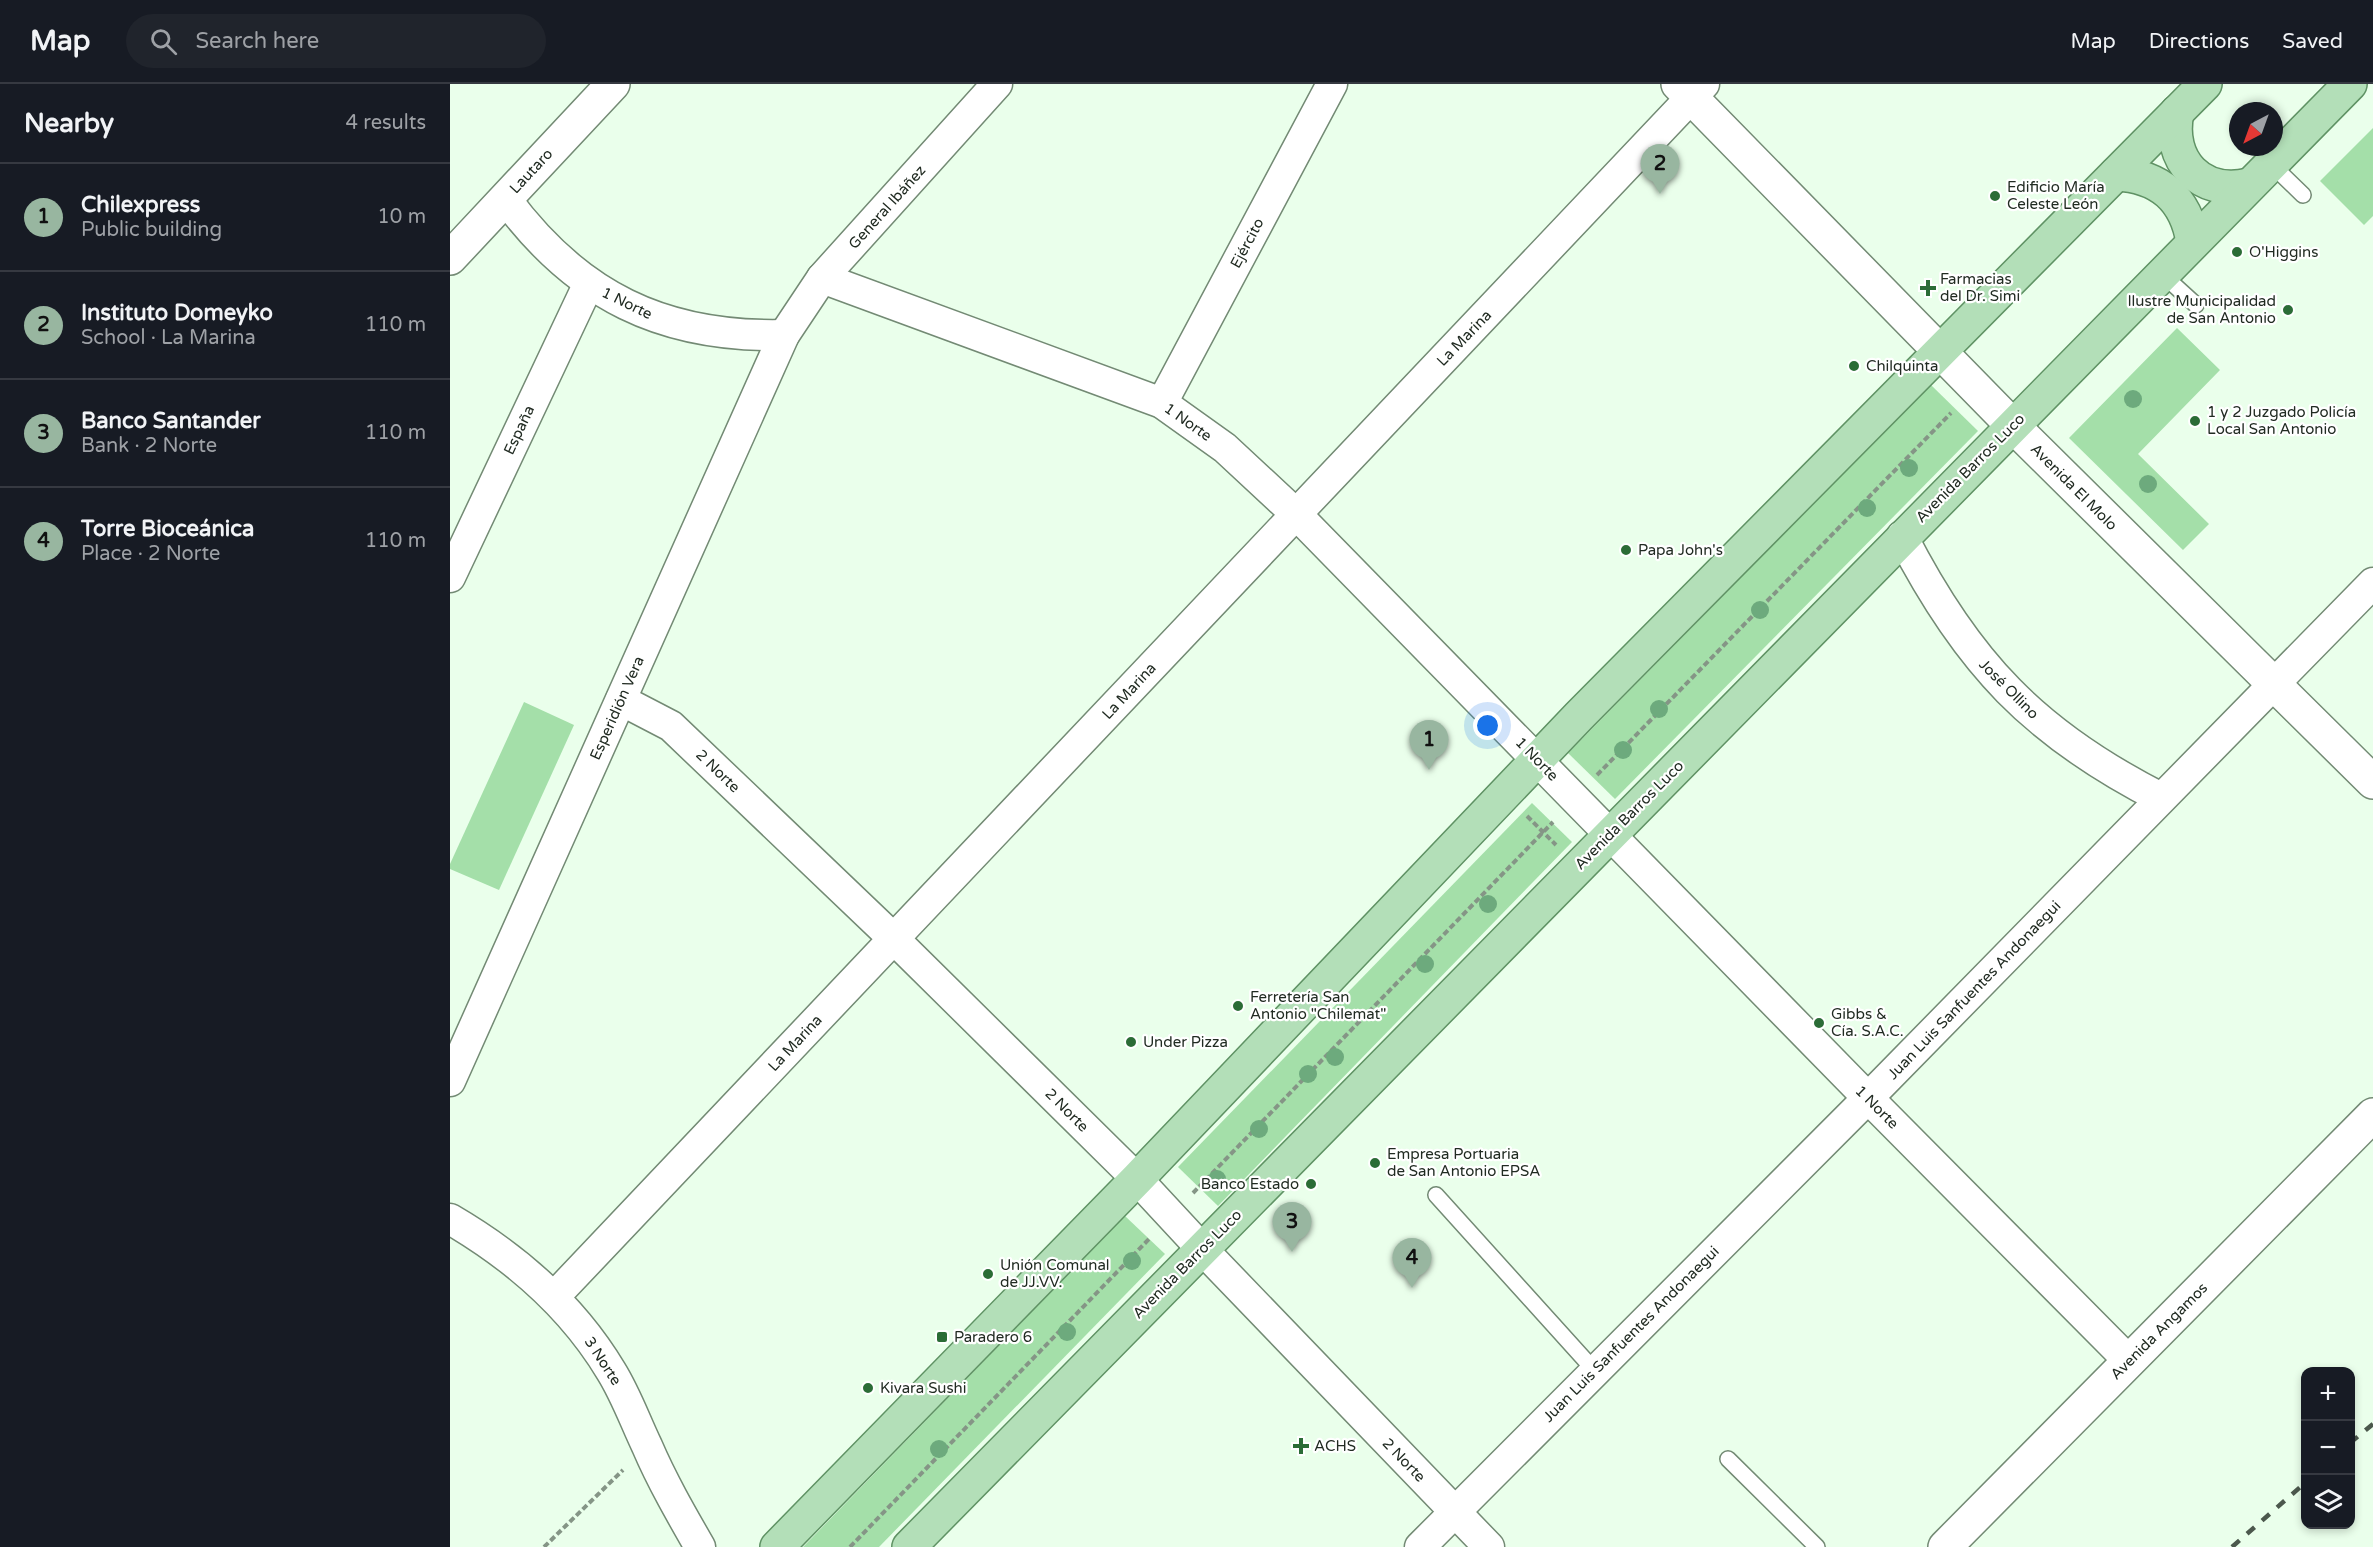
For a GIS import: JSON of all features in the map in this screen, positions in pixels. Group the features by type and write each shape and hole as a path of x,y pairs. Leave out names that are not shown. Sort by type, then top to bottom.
{"main road":[{"path":"777,1547 1137,1179 1538,759 2205,84"},
{"name":"Avenida Barros Luco","path":"909,1547 1902,536 2350,84"},
{"path":"2177,112 2174,126 2175,141 2187,167 2198,177 2222,187 2236,188 2260,174"},
{"path":"2116,174 2146,178 2172,195 2187,218 2193,242"}],"street":[{"name":"Lautaro","path":"450,258 613,84"},
{"name":"General Ibáñez","path":"784,335 822,278 997,84"},
{"name":"Ejército","path":"1162,403 1332,84"},
{"name":"Avenida El Molo","path":"1692,88 2012,425 2373,782"},
{"name":"La Marina","path":"554,1297 1296,514 1692,88"},
{"name":"1 Norte","path":"505,198 539,241 563,264 589,284 619,301 682,326 716,333 750,336 784,335"},
{"name":"1 Norte","path":"822,278 1162,403 1225,448 1296,514 2129,1361"},
{"name":"España","path":"450,577 589,284"},
{"name":"Esperidión Vera","path":"450,1081 784,335"},
{"name":"José Ollino","path":"1902,536 1946,615 1971,650 2000,683 2036,717 2075,748 2117,775 2162,798"},
{"name":"Juan Luis Sanfuentes Andonaegui","path":"1420,1547 1868,1098 2373,583"},
{"name":"2 Norte","path":"621,700 671,726 894,939 1137,1179 1489,1547"},
{"name":"Avenida Angamos","path":"1945,1547 2373,1115"},
{"name":"3 Norte","path":"450,1219 483,1238 520,1266 554,1297 588,1337 612,1372 631,1408 647,1447 700,1547"}],"lane":[{"path":"2260,174 2303,195"},
{"path":"2162,274 2196,305"},
{"path":"1436,1195 1595,1371"},
{"path":"1728,1460 1817,1547"}],"path":[{"path":"850,1547 1951,413"},
{"path":"1505,793 1577,867"},
{"path":"544,1547 647,1447"}],"green space":[{"path":"2373,128 2373,216 2364,225 2320,181"},
{"path":"2177,328 2220,370 2138,454 2209,524 2183,550 2069,438"},
{"path":"1931,385 1978,431 1615,799 1568,753"},
{"path":"524,702 574,725 499,890 450,869 450,864"},
{"path":"1532,803 1572,842 1218,1206 1178,1167"},
{"path":"1125,1216 1165,1254 879,1547 803,1547"}],"railway":[{"path":"2355,1439 2373,1424"},
{"path":"2232,1547 2301,1486"}],"place":[{"name":"Instituto Domeyko","path":"1660,194"},
{"name":"Edificio María Celeste León","path":"1995,196"},
{"name":"O'Higgins","path":"2237,252"},
{"name":"Farmacias del Dr. Simi","path":"1928,288"},
{"name":"Ilustre Municipalidad de San Antonio","path":"2288,310"},
{"name":"Chilquinta","path":"1854,366"},
{"name":"1 y 2 Juzgado Policía Local San Antonio","path":"2195,421"},
{"name":"Papa John's","path":"1626,550"},
{"name":"Chilexpress","path":"1429,770"},
{"name":"Ferretería San Antonio \"Chilemat\"","path":"1238,1006"},
{"name":"Gibbs & Cía. S.A.C.","path":"1819,1023"},
{"name":"Under Pizza","path":"1131,1042"},
{"name":"Empresa Portuaria de San Antonio EPSA","path":"1375,1163"},
{"name":"Banco Estado","path":"1311,1184"},
{"name":"Banco Santander","path":"1292,1252"},
{"name":"Unión Comunal de JJ.VV.","path":"988,1274"},
{"name":"Torre Bioceánica","path":"1412,1288"},
{"name":"Paradero 6","path":"942,1337"},
{"name":"Kivara Sushi","path":"868,1388"},
{"name":"ACHS","path":"1301,1446"}]}
